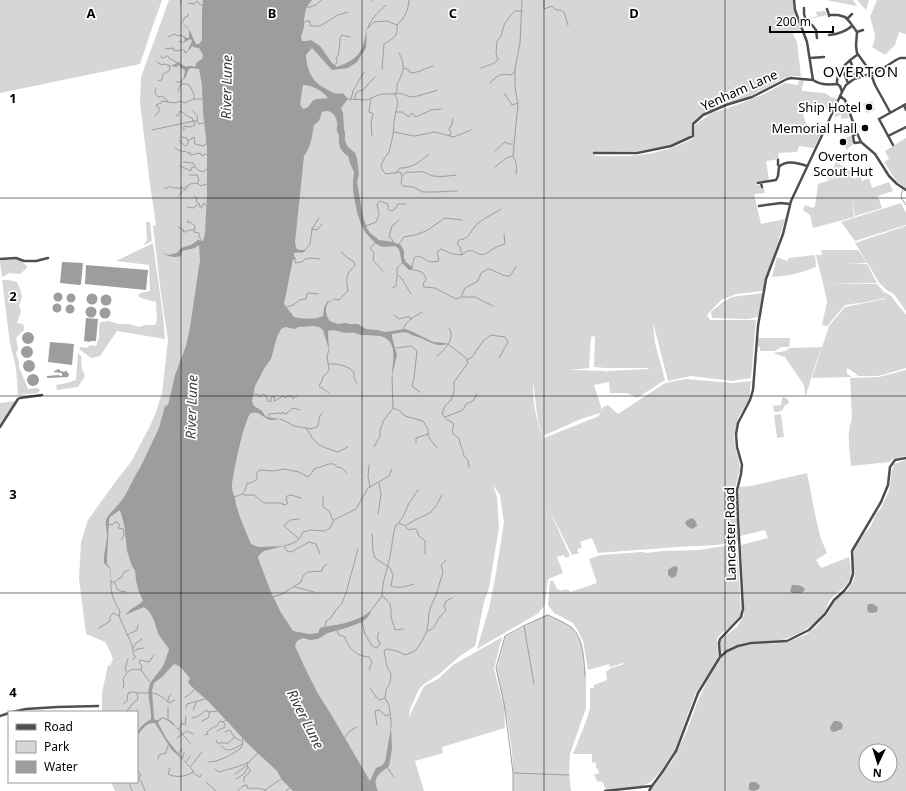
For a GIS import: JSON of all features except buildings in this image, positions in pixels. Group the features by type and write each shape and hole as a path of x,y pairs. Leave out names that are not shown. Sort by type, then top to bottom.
{"street":[{"path":"794,0 795,10 808,42 813,80 820,84 837,84"},
{"path":"804,8 806,21 816,30 817,38"},
{"path":"827,9 829,15 838,15 847,19 857,32 857,53 870,71 875,85 890,112"},
{"path":"847,19 852,14"},
{"path":"800,23 806,21"},
{"path":"829,35 845,32 852,26"},
{"path":"857,32 862,30"},
{"path":"842,92 840,86 837,84 839,73 846,63 857,55"},
{"path":"810,58 824,57"},
{"path":"844,73 848,83 854,79 871,74 886,67 900,58 906,58"},
{"path":"850,60 853,68 854,79"},
{"name":"Yenham Lane","path":"594,154 638,152 671,146 693,136 693,124 703,115 726,105 752,97 791,78 813,80"},
{"name":"Lancaster Road","path":"649,791 676,751 698,693 720,657 719,640 741,617 743,609 737,490 742,465 737,447 736,429 740,417 750,400 753,390 758,326 766,279 783,234 790,204 840,96 848,83"},
{"path":"840,96 845,100 861,142 875,154 896,184 905,190"},
{"path":"893,145 879,120 905,104 906,110"},
{"path":"888,136 906,127"},
{"path":"857,133 853,136 854,142 861,142"},
{"path":"778,160 778,165 780,166"},
{"path":"762,187 760,183 777,179 778,170 784,163 800,163 807,166"},
{"path":"759,206 781,203 790,204"},
{"path":"0,259 16,258 24,261 36,261 48,258"},
{"path":"0,427 18,399 42,395"},
{"path":"720,657 730,649 743,644 787,641 809,630 825,614 834,600 850,583 853,574 852,551 881,502 888,485 890,467 895,460 906,458"},
{"path":"16,711 26,708 98,706"},
{"path":"604,791 652,786"}],"green space":[{"path":"0,0 162,0 140,64 0,93"},
{"path":"169,0 221,0 222,71 191,385 323,791 115,791 111,783 138,783 138,711 102,711 102,693 108,665 110,666 113,659 105,642 86,634 79,579 81,542 88,520 131,462 150,426 162,393 168,340 153,226 156,225 140,103 141,77"},
{"path":"247,0 793,0 794,12 801,30 793,34 797,42 801,76 786,77 750,96 701,115 691,124 692,136 671,145 637,151 593,152 595,156 629,156 654,153 674,147 694,138 695,125 710,114 762,95 785,83 798,85 799,79 804,80 802,91 825,93 837,99 832,110 802,107 807,125 822,131 814,148 799,146 797,152 778,153 779,159 766,161 769,180 757,182 757,185 764,188 765,193 754,194 761,224 785,219 763,291 736,294 721,300 707,315 710,320 756,320 751,378 732,381 691,376 668,381 653,322 655,343 665,380 637,398 627,393 610,393 609,382 594,385 601,411 602,408 608,405 618,414 665,383 686,379 733,383 751,381 749,400 739,416 734,435 740,469 736,484 738,541 717,545 598,553 592,538 580,542 582,547 577,550 579,554 572,555 549,509 570,556 565,558 564,555 557,557 563,573 548,579 545,604 539,613 477,649 489,608 504,522 500,495 493,485 497,497 499,528 489,588 484,602 475,646 460,656 419,689 410,709 409,717 424,686 438,679 453,665 502,637 494,669 504,707 505,728 442,747 443,753 415,761 424,791 339,791 285,689 207,410","holes":["595,336 594,367 649,369 608,371 608,373 607,371 569,370 589,368 591,337","533,382 538,421 543,435 538,424 535,410","600,413 599,416 544,438 543,436 581,419"]},
{"path":"826,0 853,0 857,6"},
{"path":"857,0 869,0 866,10"},
{"path":"877,0 906,0 906,34 899,32 895,45 885,55 872,47 875,35 870,17"},
{"path":"825,11 827,15 808,19 818,16 815,12"},
{"name":"Ship Hotel","path":"872,101 875,110 866,113 863,104"},
{"path":"837,108 845,108 849,118 841,119 841,115 834,117"},
{"path":"852,135 852,140 855,143 846,150 844,139"},
{"path":"906,138 906,188 896,180 884,162 889,159 885,151"},
{"path":"836,162 851,173 827,180"},
{"path":"851,173 854,179 860,176 862,181 869,178 872,188 889,182 893,191 878,196 882,208 855,216 852,198 854,217 813,228 810,215 803,210 805,205 813,208 815,206 818,184"},
{"path":"901,203 906,213 906,225 855,241 841,222"},
{"path":"146,222 150,222 152,241 143,246 147,240"},
{"path":"906,226 906,311 894,294 880,284 855,243"},
{"path":"153,243 165,339 117,331 100,356 91,358 79,349 80,347 88,348 89,345 96,346 99,337 100,322 109,321 139,327 145,325 155,325 157,320 156,302 138,296 140,293 150,291 149,265 116,261"},
{"path":"821,250 858,250 867,263 848,264 867,264 877,283 823,283 816,255 822,255"},
{"path":"815,255 816,267 795,274 772,277 777,257 787,261 789,258"},
{"path":"19,260 27,266 27,268 20,274 9,273 2,277 0,261"},
{"path":"2,280 17,282 20,289 22,297 19,306 21,311 17,323 23,324 24,330 16,338 18,349 16,353 19,367 28,389 38,388 40,390 38,393 18,395 16,368 10,343"},
{"path":"823,283 877,284 884,294 885,292 891,296 906,315 906,368 878,376 858,376 847,368 847,374 852,377 812,378 829,326 845,307 885,299 845,305 827,326 822,325 827,302"},
{"path":"763,293 758,317 748,319 712,318 711,312 732,297"},
{"path":"758,338 790,338 789,347 781,347 775,351 760,351 760,347 758,347"},
{"path":"822,347 805,395 804,385 785,357 773,353 786,351 789,348"},
{"path":"78,353 81,356 82,369 85,376 78,387 57,390 56,385 76,380"},
{"path":"906,370 906,456 892,459 890,462 851,466 849,448 849,430 852,419 850,378 879,377"},
{"path":"784,397 789,403 784,406 783,410 774,412 773,406 781,405 782,398"},
{"path":"16,401 0,425 0,403"},
{"path":"781,414 784,437 777,438 774,415"},
{"path":"906,460 906,791 650,791 673,760 686,733 699,698 722,657 728,652 739,647 754,644 788,642 807,634 823,619 835,600 847,591 853,582 855,574 853,561 854,551 862,537 871,526 889,491 894,464"},
{"path":"807,473 821,539 827,553 816,560 821,568 849,557 850,578 845,586 830,600 825,611 820,617 804,630 791,637 777,641 752,641 739,644 721,653 721,639 737,627 744,615 741,545 768,538 765,530 740,536 739,487 751,486"},
{"path":"737,544 741,615 735,624 724,631 717,638 718,656 715,664 695,694 675,750 661,771 652,781 647,784 606,790 603,783 600,781 598,782 594,775 599,773 598,769 596,768 596,763 592,762 592,754 573,754 590,709 590,688 594,688 594,685 607,680 606,672 611,668 624,664 610,667 609,664 588,670 583,641 578,631 573,623 554,613 548,605 550,581 553,581 556,588 559,590 566,589 570,592 597,583 589,559 601,555 699,550"},
{"path":"547,614 572,627 581,642 586,676 586,708 570,754 569,774 571,791 513,791 512,749 497,669 505,637"}],"water":[{"name":"River Lune","path":"203,0 312,0 306,8 304,27 301,37 302,41 311,40 320,46 332,63 337,67 351,61 359,54 367,29 366,48 357,62 348,68 332,70 312,48 306,55 307,62 310,74 318,84 333,93 343,93 348,99 341,108 343,113 345,140 347,146 355,153 357,158 359,174 357,182 363,217 367,228 370,233 379,240 401,245 404,251 404,258 413,270 409,270 402,263 399,249 395,246 382,247 375,243 365,232 357,212 353,191 354,172 348,156 340,147 336,119 332,113 325,111 322,112 319,121 314,125 310,145 304,156 295,242 296,248 299,250 304,250 307,248 304,252 294,253 296,259 293,259 284,304 294,317 312,319 323,316 324,308 327,302 334,299 328,303 326,307 327,316 332,322 338,324 358,324 366,329 385,332 405,329 433,342 448,344 435,344 406,332 392,334 397,355 392,376 393,352 391,343 386,338 330,330 328,331 329,350 323,330 319,327 298,327 295,329 285,327 281,329 277,337 271,359 255,386 252,401 254,406 262,411 266,417 280,419 271,420 257,413 251,413 248,417 242,435 236,460 232,490 238,511 251,544 258,547 284,546 264,551 258,558 280,611 293,631 309,634 318,633 320,628 355,620 367,614 372,609 368,617 362,622 328,633 318,639 310,640 303,638 297,641 295,646 317,692 370,781 376,768 385,762 391,727 392,749 389,766 376,779 378,791 293,791 282,780 277,771 249,745 209,702 191,686 188,682 190,678 181,668 174,664 154,683 152,691 154,718 155,720 158,720 163,717 171,721 177,728 163,718 158,723 166,738 184,761 171,749 155,723 147,725 138,735 140,728 151,719 149,686 164,665 169,649 159,635 152,616 144,607 125,615 143,601 138,589 135,571 127,551 124,524 120,510 110,517 109,520 107,564 110,569 104,563 107,535 106,520 127,492 159,428 165,406 168,405 175,375 186,346 190,327 200,260 199,245 195,248 182,251 181,256 178,257 172,257 163,253 169,255 177,253 181,248 191,245 198,240 203,241 205,234 207,148 202,85 199,69 191,68 188,70 186,77 184,77 185,70 179,65 177,67 171,66 179,62 185,66 195,67 197,62 202,59 203,55 199,48 193,47 192,45 187,52 192,41 190,39 183,43 185,40 183,36 189,38 189,30 182,23 189,29 196,44 199,44 202,40","holes":["303,85 310,86 323,93 328,98 315,99 303,109 300,104"]},
{"path":"62,262 83,263 80,285 60,283"},
{"path":"86,265 148,270 146,290 85,284"},
{"path":"58,292 63,297 58,302 53,297"},
{"path":"71,293 76,298 71,303 66,298"},
{"path":"90,294 94,294 96,295 96,303 90,304 87,301 87,297"},
{"path":"104,295 108,295 110,296 110,304 104,305 101,302 101,298"},
{"path":"57,303 62,308 57,313 52,308"},
{"path":"70,304 75,309 70,314 65,309"},
{"path":"89,307 93,307 95,308 95,316 89,317 86,314 86,310"},
{"path":"103,308 107,308 109,309 109,317 103,318 100,315 100,311"},
{"path":"86,318 98,319 96,341 84,341"},
{"path":"30,332 33,333 33,343 26,344 23,343 22,336 23,333"},
{"path":"50,342 74,344 72,365 48,362"},
{"path":"29,346 32,347 32,357 25,358 22,357 21,350 22,347"},
{"path":"31,360 34,361 34,371 27,372 24,371 23,364 24,361"},
{"path":"58,369 65,372 65,370 69,374 68,377 47,378 47,376 62,376 62,373 54,372"},
{"path":"35,374 38,375 38,385 31,386 28,385 27,378 28,375"},
{"path":"693,518 697,526 692,529 685,523 687,520"},
{"path":"676,566 678,568 676,576 672,578 668,575 668,570"},
{"path":"792,585 798,585 805,589 801,593 792,593 790,591"},
{"path":"868,604 873,604 878,607 877,612 868,612"},
{"path":"834,721 838,721 843,725 842,729 834,732 831,731 830,727"},
{"path":"751,782 756,782 760,786 759,789 754,791 749,790 749,784"}],"waterway":[{"path":"306,8 316,5 321,0"},
{"path":"367,29 374,22 387,21 397,25 406,14 409,0"},
{"path":"516,174 517,169 513,156 518,104 515,88 515,69 520,43 522,0"},
{"path":"544,0 544,9 552,6 556,10 564,12 568,25"},
{"path":"189,3 194,4 197,1 202,5"},
{"path":"368,27 374,17 386,5"},
{"path":"481,68 498,60 496,54 497,41 501,36 504,25 515,11 522,11"},
{"path":"304,23 306,21 310,21 310,26 320,26 338,15 348,12"},
{"path":"182,23 188,14"},
{"path":"382,69 384,44 396,35 397,25"},
{"path":"168,37 175,34 184,37"},
{"path":"335,65 337,62 336,58 338,56 340,39 342,35 350,37"},
{"path":"179,42 181,41 183,43"},
{"path":"165,49 174,48 173,50 184,50 185,53 187,52"},
{"path":"395,94 397,84 403,70 399,53"},
{"path":"161,56 162,58 168,56 178,63"},
{"path":"157,62 162,65 164,64 171,66"},
{"path":"158,80 160,81 163,74 169,71 169,66"},
{"path":"404,68 409,70 410,73 413,73 433,66"},
{"path":"351,100 353,91 364,72"},
{"path":"490,83 499,76 504,74 511,75 515,72"},
{"path":"176,82 181,82 185,78 184,77"},
{"path":"355,99 356,93 363,90 375,77"},
{"path":"178,92 181,84 186,84 190,86 194,99"},
{"path":"156,88 155,93 158,97 162,96 167,100 167,102"},
{"path":"395,94 400,93 413,97 437,90"},
{"path":"504,93 512,105 518,103"},
{"path":"348,99 367,100 381,94 395,94 398,102 393,135 389,152 381,166 383,171 386,174 400,172 402,176 401,184 403,186 413,187 423,192 457,191"},
{"path":"371,98 369,112 373,114 371,123 372,136"},
{"path":"155,116 159,111 159,107 156,105 162,101 174,103 181,101 184,103 194,99 202,99"},
{"path":"397,112 402,112 409,117 412,113 416,117 431,110 441,109"},
{"path":"176,115 178,116 180,111 192,118 195,125 190,127 184,126 183,130"},
{"path":"193,111 197,116 197,121"},
{"path":"449,135 451,134 449,128 451,127 453,119"},
{"path":"152,130 194,121 197,121 199,124 204,122"},
{"path":"394,132 415,136 435,132 454,137 471,130"},
{"path":"182,137 187,138 188,141"},
{"path":"179,140 185,146 188,144 188,141 194,137 195,144 203,146 207,143"},
{"path":"495,151 505,142 513,144"},
{"path":"175,148 182,152 190,152 190,155 200,153 203,156 204,154 207,155"},
{"path":"395,174 400,168 412,166 429,154"},
{"path":"495,167 506,158 513,156"},
{"path":"183,162 193,163 195,166"},
{"path":"180,166 191,171 192,167 195,167 203,172 207,169"},
{"path":"403,175 407,172 423,172 433,176 456,175"},
{"path":"189,175 197,175 199,181 197,183"},
{"path":"164,188 171,186 173,188 181,189 182,187 186,190 185,187 188,187 188,185 191,184 196,183 201,186 207,184"},
{"path":"179,196 183,190"},
{"path":"903,190 901,196 906,205"},
{"path":"194,196 197,198 196,201 198,203"},
{"path":"366,226 376,222 379,215 377,204 380,201 388,204 388,209 391,211 395,209 398,204 406,204"},
{"path":"187,207 194,208 199,203 200,207 202,207 204,203 207,206"},
{"path":"462,254 460,247 457,244 459,240 468,236 479,222 501,209"},
{"path":"307,248 310,244 312,229 319,218"},
{"path":"399,244 404,237 426,231 445,218 462,220"},
{"path":"188,220 188,223 190,222 195,226 194,232 199,233 201,241"},
{"path":"393,242 389,237 392,226 399,220"},
{"path":"312,229 317,230 322,224"},
{"path":"178,227 184,230 183,232 194,230"},
{"path":"411,267 414,258 418,256 429,262 439,261 437,252 441,249 452,254 462,255 469,251 485,254 500,245 505,244 504,234"},
{"path":"375,243 370,248 374,253 373,260 383,271"},
{"path":"334,299 339,300 348,291 347,277 349,272 355,266 354,262 341,252"},
{"path":"295,259 295,263 311,258 320,259"},
{"path":"402,263 397,268 397,274 402,279 411,294"},
{"path":"414,270 423,273 426,279 423,284 424,287 435,288 456,299 461,297 465,288 478,281 481,273 488,269 510,276 516,267"},
{"path":"392,288 396,286 397,276"},
{"path":"287,307 300,300 306,299 307,294 309,293 318,294"},
{"path":"462,297 475,297 493,306"},
{"path":"403,329 409,321 422,312"},
{"path":"394,315 399,319 406,317 410,317 411,319"},
{"path":"437,356 449,344 451,337 449,328"},
{"path":"467,360 472,357 483,341 491,335 505,337 508,342 499,358"},
{"path":"448,344 466,358 468,363 454,382 454,392 442,414 454,425 452,430 454,435 459,438 464,456 468,460 469,467"},
{"path":"396,348 411,346 417,351 412,386 420,392"},
{"path":"329,350 327,356 329,370 323,377 319,386 329,393"},
{"path":"329,364 342,365 354,372 354,378 357,383"},
{"path":"374,447 380,436 380,430 384,420 393,408 392,376"},
{"path":"254,394 258,394 260,397 263,394 266,396 268,401 271,402 271,397 275,397 275,401 283,396 285,398 292,396 293,399 297,395"},
{"path":"445,417 463,410 466,404 473,401 477,394"},
{"path":"268,418 269,414 281,414 282,412 284,414 293,408 300,410"},
{"path":"393,408 400,411 405,416 423,421 428,429 429,437 437,448"},
{"path":"307,428 311,429 317,427 322,413"},
{"path":"280,419 294,426 306,428 313,439 319,445 326,448 338,452 348,447"},
{"path":"416,443 416,438 428,434"},
{"path":"234,497 244,493 247,483 251,483 257,479 257,472 260,470 274,471 284,469 299,472 308,477 314,469 329,464 334,464 337,467 342,468 347,473"},
{"path":"369,465 368,476 370,487"},
{"path":"320,554 316,544 309,542 291,552 287,551 284,546 296,542 303,532 311,530 325,531 330,528 334,520 356,509 368,488 389,476 392,469"},
{"path":"378,514 381,495 379,483"},
{"path":"399,522 418,490"},
{"path":"243,495 254,495 264,503 280,503 285,505 288,503 286,499 287,496 291,495 301,498"},
{"path":"372,609 382,596 383,584 396,525 399,523 405,526 430,513 442,495"},
{"path":"323,496 323,507 329,511 333,520"},
{"path":"299,519 290,520 284,526 299,539"},
{"path":"109,524 112,525 115,522 120,525 118,528 123,529 124,535 121,540"},
{"path":"406,527 409,530 416,529 419,536 425,541 425,554"},
{"path":"372,534 375,558 390,568 393,575 391,586 400,587 414,584"},
{"path":"325,627 326,621 331,618 342,603 358,549"},
{"path":"391,727 389,705 385,698 386,690 390,683 391,674 387,667 384,651 387,649 397,651 405,655 416,650 427,631 429,613 443,572 441,565 446,560"},
{"path":"273,597 282,594 301,582 303,576 308,572 322,571 323,567 327,564"},
{"path":"114,583 121,578 124,572 129,570"},
{"path":"111,581 113,597 120,611 119,616 132,645 133,652 137,649 144,648"},
{"path":"111,581 115,584 117,589 126,592"},
{"path":"295,587 314,592"},
{"path":"382,596 390,604 391,617 395,630 403,629"},
{"path":"428,631 434,627 446,610 444,606 446,601 452,598"},
{"path":"99,628 110,621 110,617 113,613 119,616"},
{"path":"513,791 513,773 504,703 496,668 505,636 548,615 561,621 572,628 579,638 583,650 585,676"},
{"path":"362,622 365,634 372,646 377,648 380,644 377,638 379,632"},
{"path":"127,635 137,630 138,625"},
{"path":"524,626 534,684"},
{"path":"337,630 339,635 345,637 348,645 357,654 369,657 372,662 369,670"},
{"path":"133,648 136,643 142,639"},
{"path":"133,653 135,657 133,660"},
{"path":"141,670 142,666 139,662 140,660 149,662 154,655"},
{"path":"127,672 125,669 128,659"},
{"path":"123,688 123,679 128,672 134,669 141,670 150,682"},
{"path":"370,688 380,700 385,698"},
{"path":"185,697 195,689"},
{"path":"123,704 127,701 128,693 138,693"},
{"path":"127,711 131,705 138,699 138,693 149,693"},
{"path":"151,693 158,695 169,703 175,700"},
{"path":"167,701 169,700 168,698 171,694"},
{"path":"186,708 187,704 205,699"},
{"path":"193,710 197,701"},
{"path":"168,707 168,720"},
{"path":"192,718 197,717 207,710 208,712 217,711"},
{"path":"377,725 375,711 379,710 386,716 390,714"},
{"path":"202,721 208,718 210,712"},
{"path":"179,729 182,723 185,725 186,716"},
{"path":"205,735 208,734 207,732 210,729 217,726 220,721 223,722 226,720"},
{"path":"217,731 225,727 223,722"},
{"path":"345,737 351,730 357,727"},
{"path":"177,728 191,744"},
{"path":"225,732 230,730 234,737 241,741"},
{"path":"177,738 187,731 193,734"},
{"path":"216,740 217,743 228,743 235,737"},
{"path":"209,762 227,757 240,749 243,738"},
{"path":"221,746 226,750 229,750 242,744"},
{"path":"158,759 159,755 166,753 168,745"},
{"path":"178,754 182,749"},
{"path":"182,759 184,752"},
{"path":"191,766 202,752"},
{"path":"215,769 219,772 240,766 249,762 258,753"},
{"path":"186,762 190,756"},
{"path":"168,768 170,769 168,774 174,776 184,776 193,772 184,761"},
{"path":"244,782 244,777 250,771 247,766 248,763"},
{"path":"235,774 246,766"},
{"path":"236,779 244,774 248,767"},
{"path":"387,767 394,777"},
{"path":"138,771 141,775 139,778 145,791"},
{"path":"193,772 200,777 202,774"},
{"path":"514,773 569,775"},
{"path":"265,791 281,779"},
{"path":"206,782 216,791"},
{"path":"129,783 132,791"},
{"path":"238,791 247,785 247,788 258,788 265,790"},
{"path":"286,791 290,788"}],"place":[{"name":"Ship Hotel","path":"869,107"},
{"name":"Memorial Hall","path":"865,128"},
{"name":"Overton Scout Hut","path":"843,142"}],"district":[{"name":"OVERTON","path":"861,71"}]}
